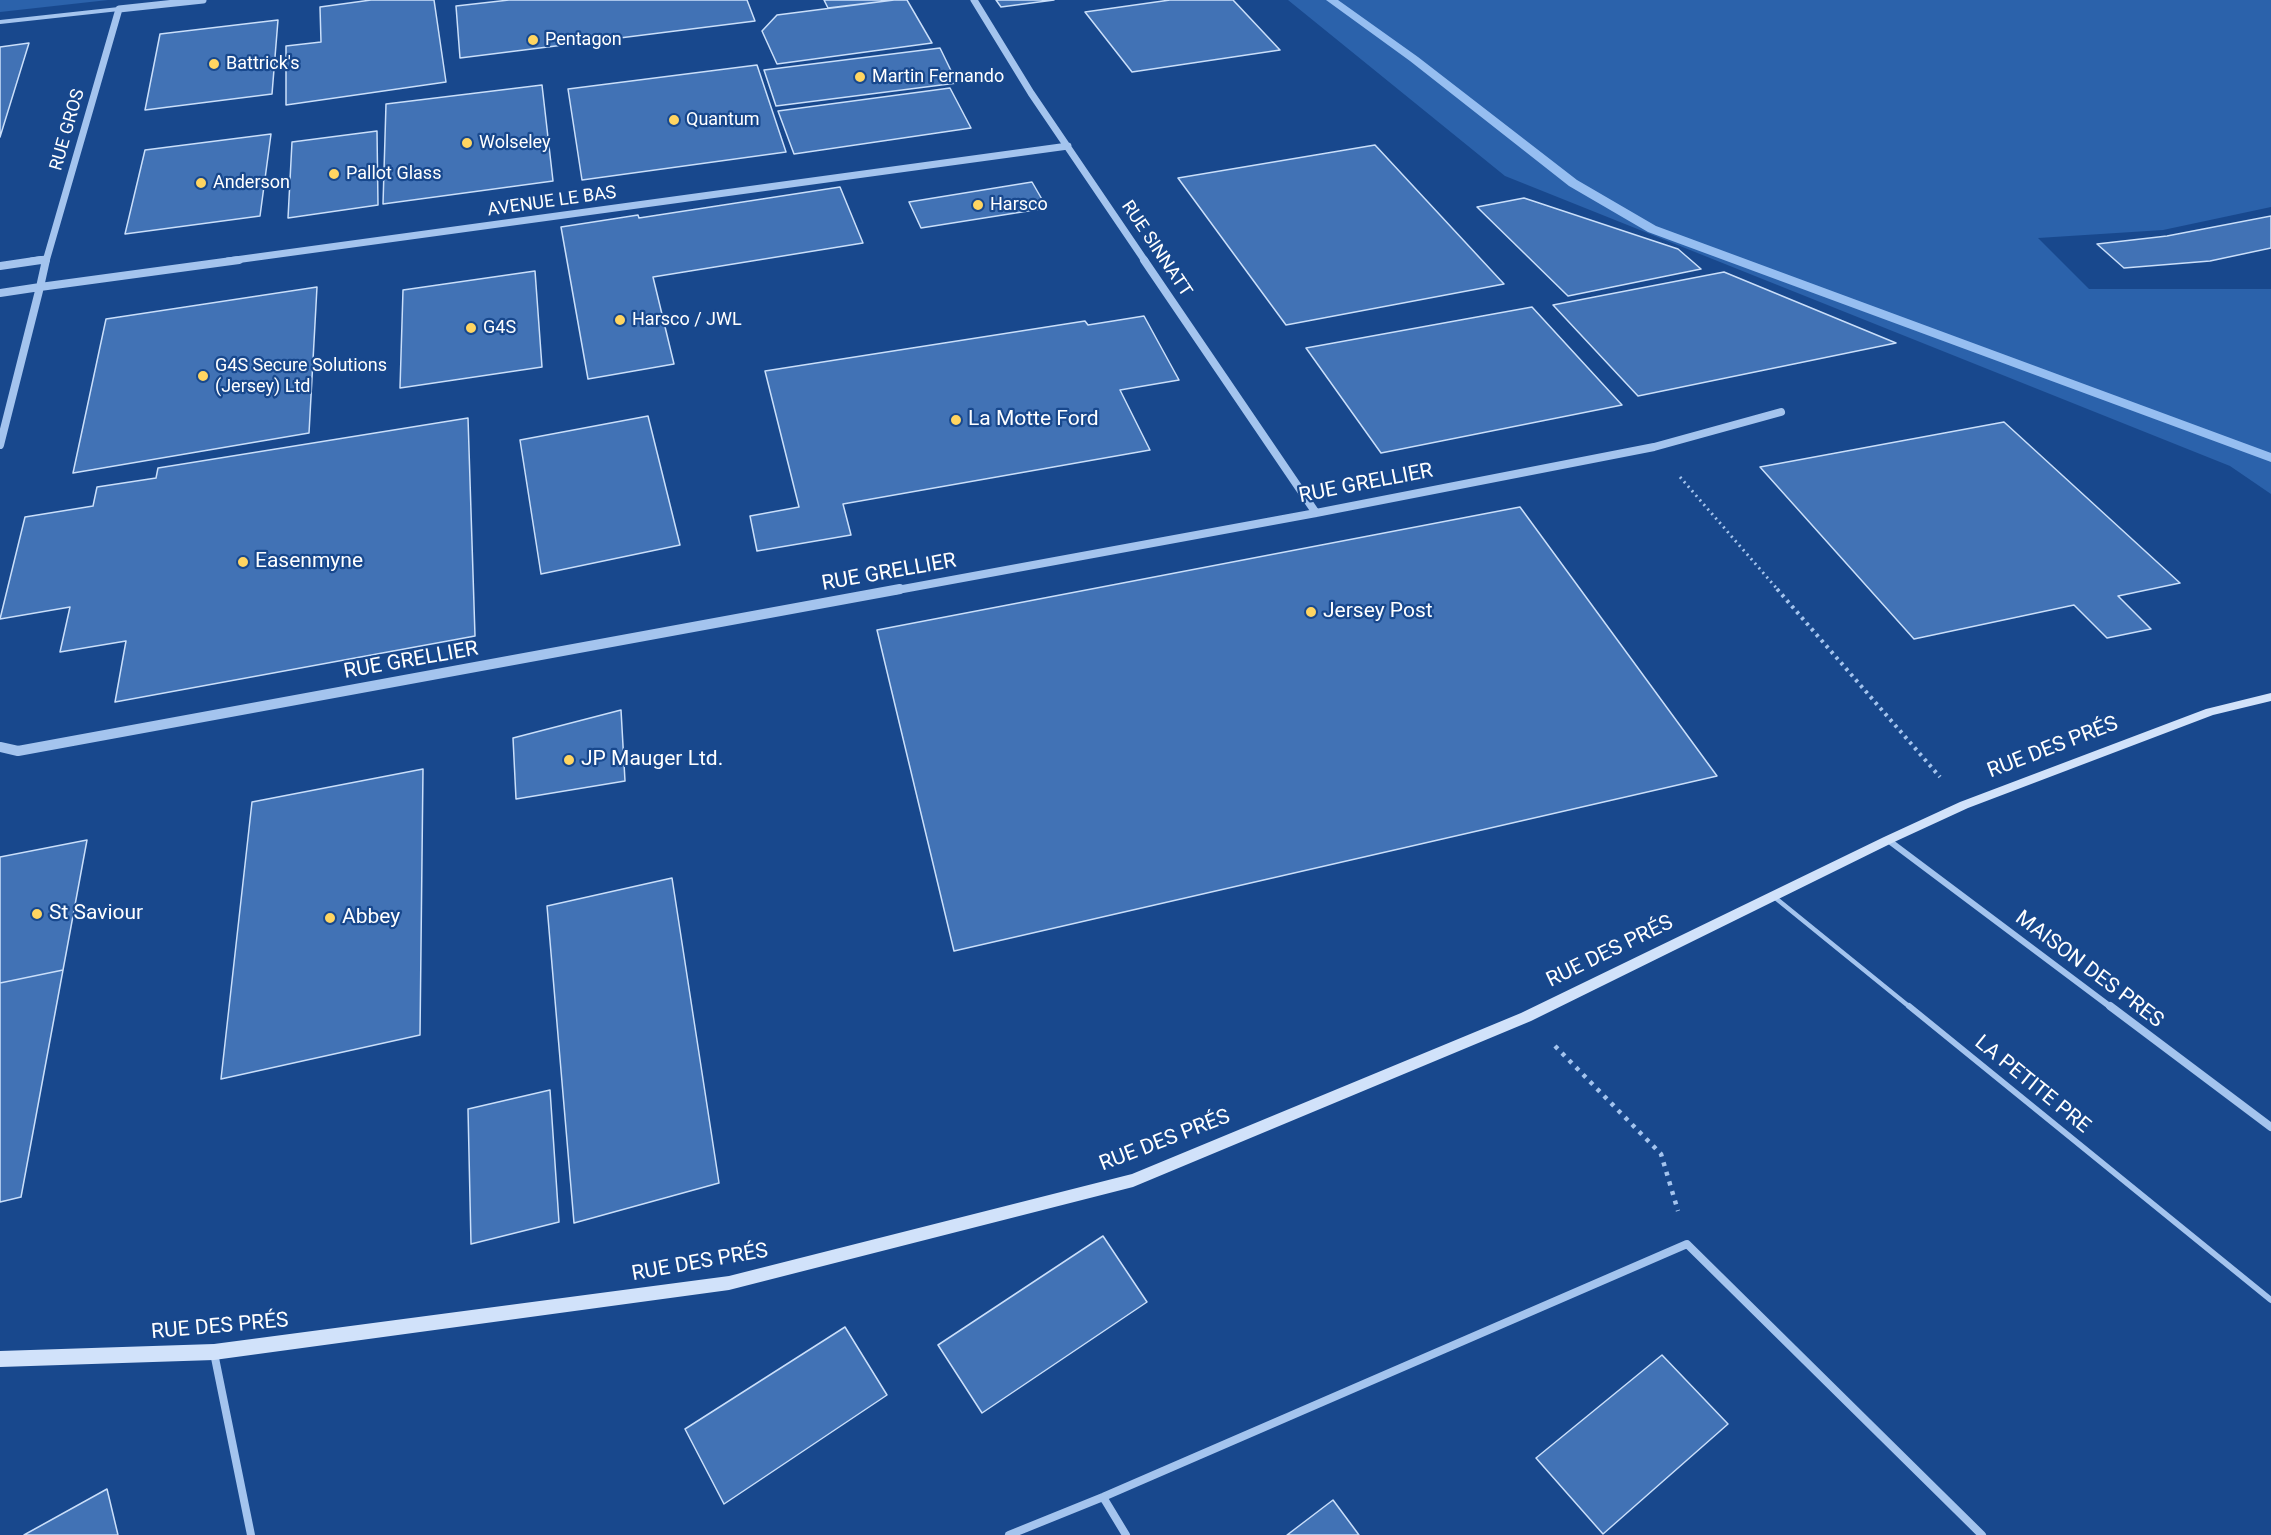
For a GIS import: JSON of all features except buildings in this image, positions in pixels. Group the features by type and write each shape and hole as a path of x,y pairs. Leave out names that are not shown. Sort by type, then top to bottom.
{"main road":[{"name":"RUE DES PRÉS","path":"0,1359 214,1352 729,1283 1133,1180 1526,1017 1964,805 2210,712 2271,697"}],"street":[{"path":"0,22 203,0"},
{"name":"RUE SINNATT","path":"974,0 1031,93 1316,513"},
{"name":"RUE GROS","path":"46,259 119,9"},
{"name":"AVENUE LE BAS","path":"0,293 1068,146"},
{"path":"0,266 46,259 0,445"},
{"name":"RUE GRELLIER","path":"0,747 18,751 1316,513 1654,447 1781,412"},
{"name":"MAISON DES PRES","path":"1888,840 2271,1127"},
{"path":"1009,1535 1103,1497 1687,1244 1982,1535"},
{"path":"214,1352 251,1535"},
{"path":"1103,1497 1126,1535"}],"lane":[{"name":"LA PETITE PRE","path":"1773,896 2271,1300"}],"path":[{"path":"1654,447 1964,805"},
{"path":"1526,1017 1661,1154 1687,1244"}],"shaded area":[{"path":"0,0 108,0 0,12"},
{"path":"1288,0 2271,0 2271,207 2163,230 2038,238 2089,289 2271,289 2271,494 2230,466 1505,176"}],"waterway":[{"path":"1331,0 1414,59 1573,183 1652,229 2271,458"}],"place":[{"name":"Pentagon","path":"533,40"},
{"name":"Battrick's","path":"214,64"},
{"name":"Martin Fernando","path":"860,77"},
{"name":"Quantum","path":"674,120"},
{"name":"Wolseley","path":"467,143"},
{"name":"Pallot Glass","path":"334,174"},
{"name":"Anderson","path":"201,183"},
{"name":"Harsco","path":"978,205"},
{"name":"Harsco / JWL","path":"620,320"},
{"name":"G4S","path":"471,328"},
{"name":"G4S Secure Solutions (Jersey) Ltd","path":"203,376"},
{"name":"La Motte Ford","path":"956,420"},
{"name":"Easenmyne","path":"243,562"},
{"name":"Jersey Post","path":"1311,612"},
{"name":"JP Mauger Ltd.","path":"569,760"},
{"name":"St Saviour","path":"37,914"},
{"name":"Abbey","path":"330,918"}]}
